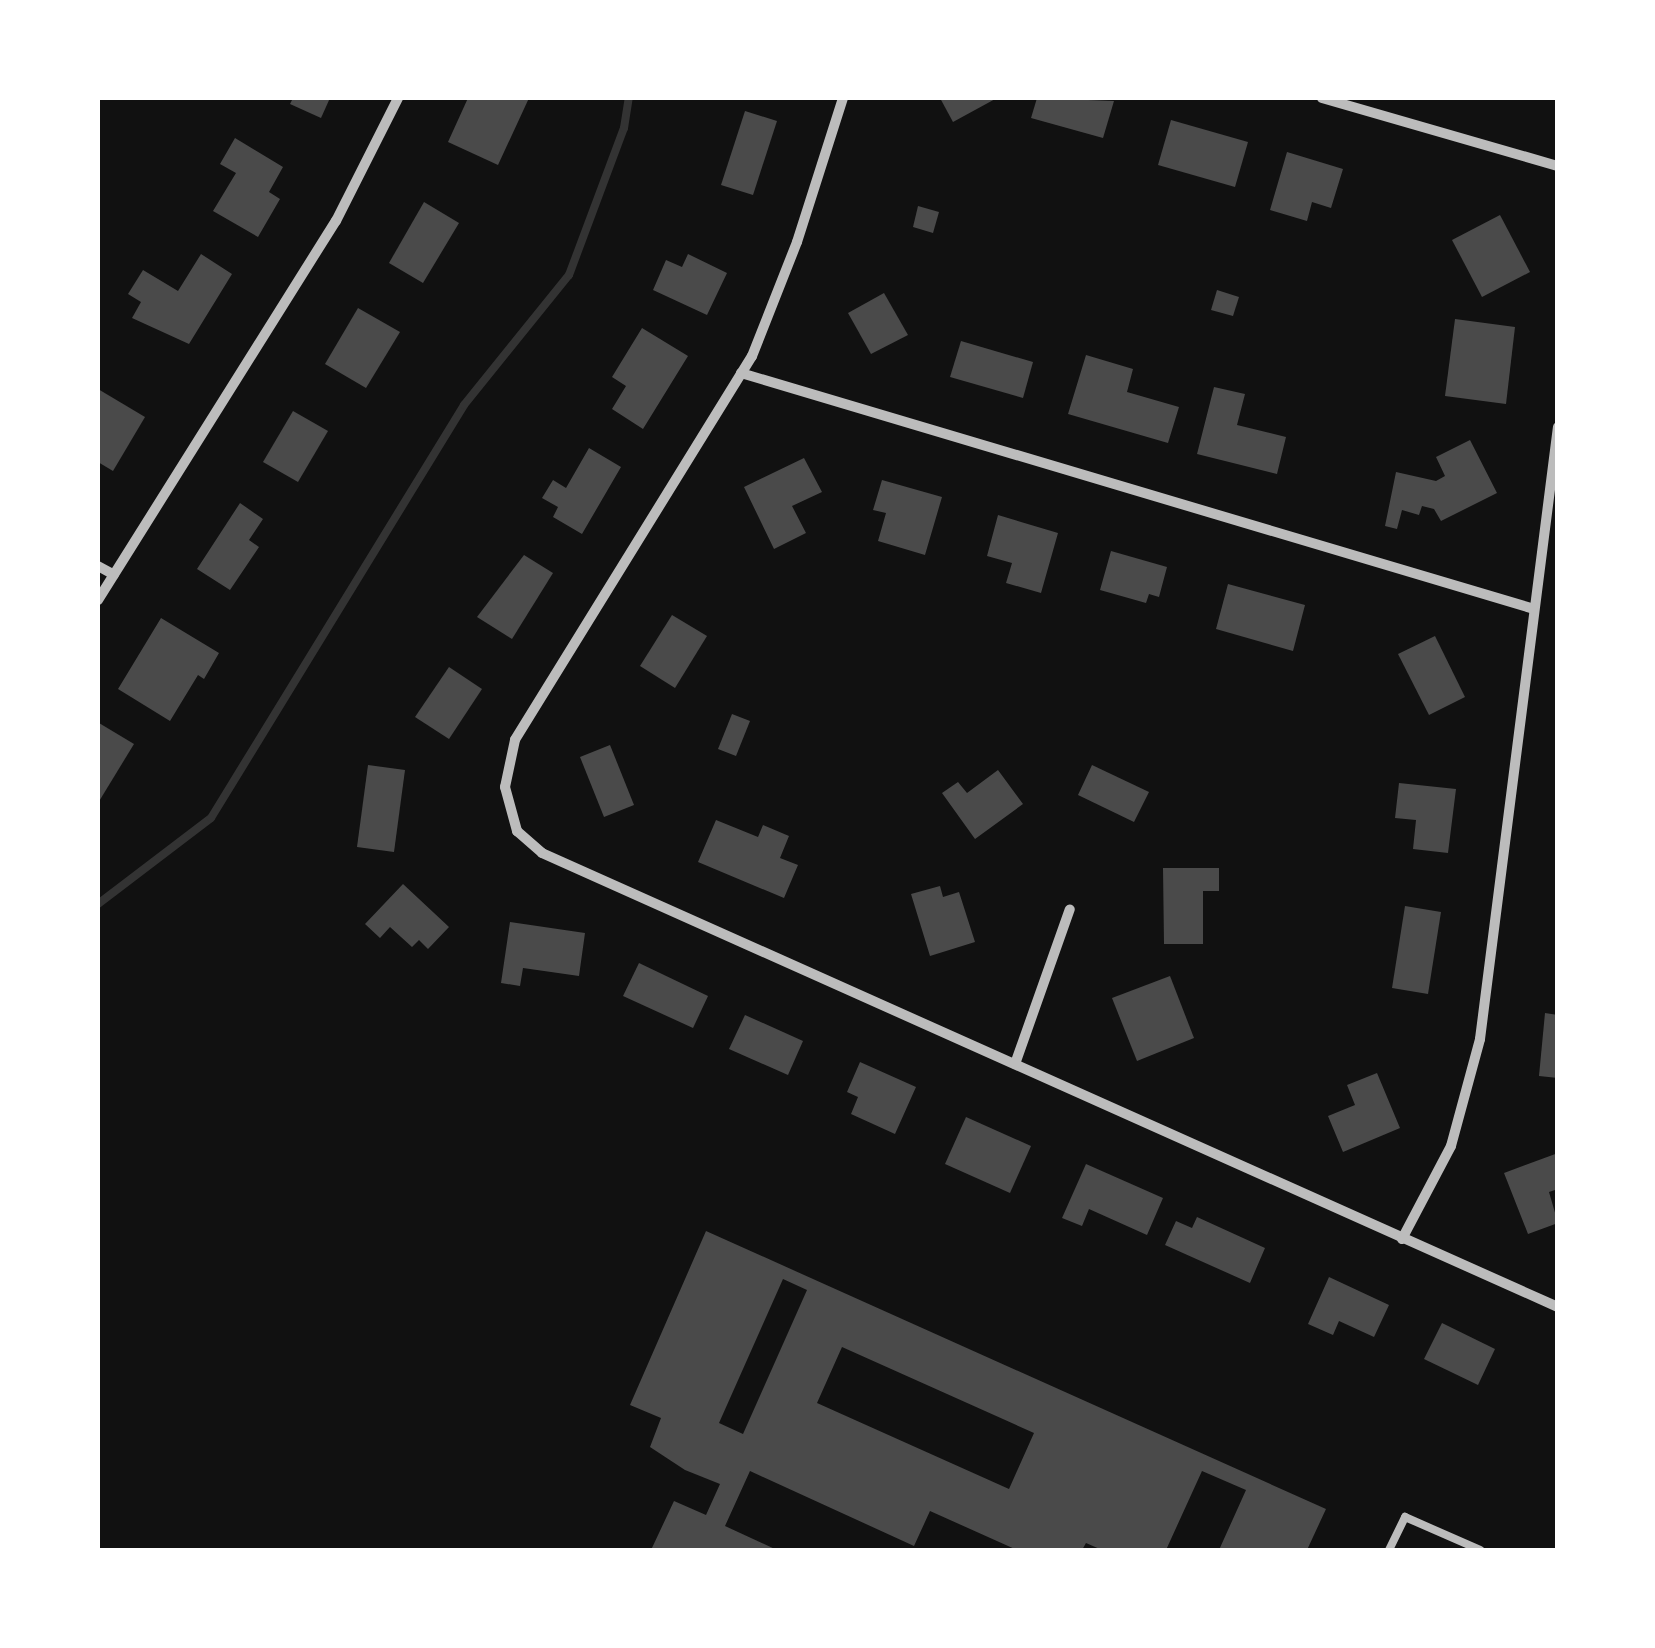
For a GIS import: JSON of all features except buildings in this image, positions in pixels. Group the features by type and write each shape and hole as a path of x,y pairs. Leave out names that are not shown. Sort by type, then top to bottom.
{"street":[{"path":"98,600 336,220 398,98"},
{"path":"843,98 798,242 742,373 515,740 504,787 508,810 526,842 542,853 1558,1307"},
{"path":"1322,98 1558,166"},
{"path":"742,373 1534,609"},
{"path":"1402,1238 1451,1146 1476,1057 1558,427"},
{"path":"98,566 114,575"},
{"path":"1015,1064 1070,908"}],"lane":[{"path":"1389,1550 1405,1517 1480,1550"}],"waterway":[{"path":"98,904 211,818 464,405 569,275 624,128 629,98"}]}
